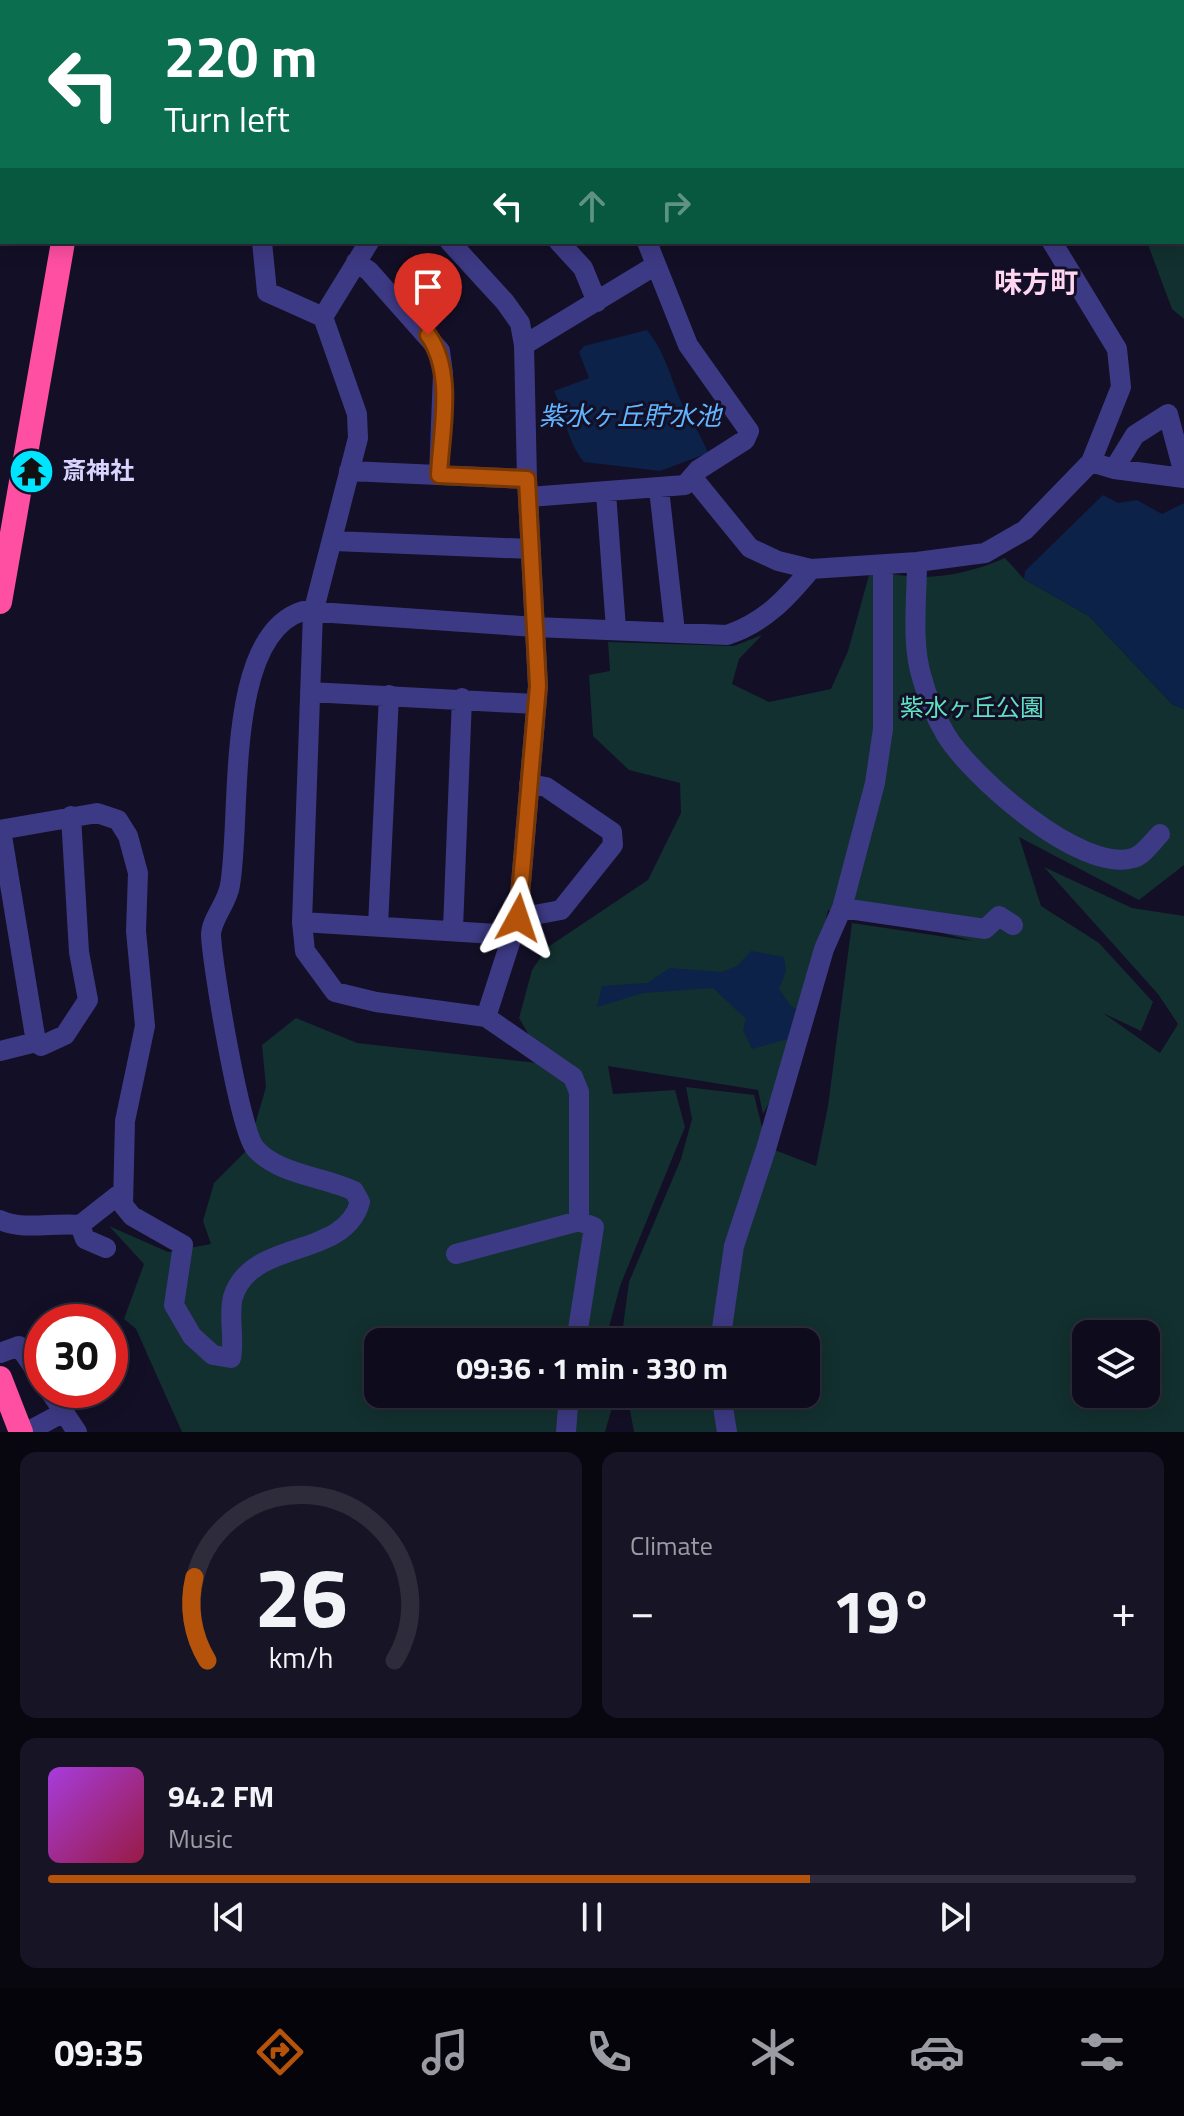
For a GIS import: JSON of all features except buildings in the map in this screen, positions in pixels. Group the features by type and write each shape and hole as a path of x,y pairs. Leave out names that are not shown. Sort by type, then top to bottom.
{"highway":[{"path":"0,602 63,244"},
{"path":"0,1378 21,1432"}],"street":[{"path":"262,244 267,292 323,317 357,414 358,438 334,541 313,613 302,922 305,951 335,992 376,1002 486,1017 573,1077 579,1092 579,1221"},
{"path":"323,317 368,244"},
{"path":"561,244 583,268 597,302"},
{"path":"349,471 439,475 528,488 606,493 659,489 685,485 698,470 745,440 749,431 688,345 648,244"},
{"path":"693,478 750,548 778,561 811,569 917,562 985,553 1012,538 1037,520 1091,462 1121,387 1117,349 1053,244"},
{"path":"459,245 520,323 524,345 538,686 515,926 486,1017"},
{"path":"356,262 379,282 440,351 443,373 439,475"},
{"path":"524,345 656,265"},
{"path":"1091,462 1114,469 1184,476 1168,414 1135,435 1114,469"},
{"path":"659,489 675,632"},
{"path":"606,493 616,629"},
{"path":"334,541 531,549"},
{"path":"917,562 921,676 946,735 959,752 1032,823 1057,838 1115,860 1141,854 1160,834"},
{"path":"722,1328 734,1246 766,1149 824,949 842,908 875,783 883,729 883,565"},
{"path":"71,816 79,952 88,1000 65,1035 41,1046 36,1042 0,830 71,816 97,813 118,820 128,836 138,873 136,931 145,1026 125,1121 123,1205 132,1216 183,1245 174,1305 192,1336 213,1355 231,1358 235,1341 233,1299 243,1279 258,1264 330,1236 356,1215 360,1202 354,1191 268,1160 254,1148 239,1105 211,933 230,888 243,712 270,634 286,616 303,611 535,627 727,635 749,628 786,599 811,569"},
{"path":"310,692 534,704"},
{"path":"378,926 389,695"},
{"path":"453,929 462,698"},
{"path":"302,922 453,929 515,926 561,910 613,845 612,832 546,787 529,784"},
{"path":"842,908 985,929 999,916 1013,925"},
{"path":"0,1051 36,1042"},
{"path":"0,1220 14,1226 80,1225 122,1192"},
{"path":"456,1254 579,1221 594,1227 578,1328"},
{"path":"80,1225 85,1239 106,1248"},
{"path":"0,1353 19,1346 24,1353"},
{"path":"61,1408 77,1432"},
{"path":"566,1432 568,1408"},
{"path":"723,1408 727,1432"},
{"path":"27,1432 64,1412"}],"green space":[{"path":"1148,244 1184,244 1184,319 1172,309"},
{"name":"紫水ヶ丘公園","path":"1005,558 1024,579 1089,616 1172,704 1184,709 1184,865 1139,900 1019,837 1041,906 1099,943 1153,1002 1141,1031 1103,1013 1160,1053 1178,1024 1158,994 1044,867 1132,908 1184,916 1184,1432 634,1432 630,1408 820,1408 820,1328 623,1328 629,1282 681,1159 692,1119 686,1087 754,1095 767,1147 816,1166 828,1106 852,923 973,941 904,923 828,910 798,1051 763,1114 758,1090 608,1066 613,1094 675,1090 685,1127 620,1286 609,1328 364,1328 364,1408 612,1408 605,1432 182,1432 136,1329 128,1322 128,1308 144,1264 109,1226 168,1252 211,1244 203,1221 214,1183 248,1149 266,1087 262,1045 296,1018 357,1043 546,1064 519,1018 532,970 548,947 648,880 681,813 680,783 629,770 593,736 589,675 610,671 608,642 734,646 762,635 739,659 732,684 769,702 831,689 848,651 871,568 922,577 972,570"}],"water":[{"name":"紫水ヶ丘貯水池","path":"647,330 662,354 682,404 708,453 660,471 584,462 570,437 554,391 589,378 579,352 584,346"},
{"path":"1103,495 1118,503 1137,500 1162,514 1184,503 1184,709 1172,704 1089,616 1024,579 1025,571"},
{"path":"751,951 784,957 786,971 779,989 791,1006 800,1011 794,1037 752,1049 743,1030 746,1019 713,988 643,993 597,1007 602,986 647,983 670,968 722,972 737,966"}],"place":[{"name":"斎神社","path":"31,471"}],"district":[{"name":"味方町","path":"1036,282"}],"route":[{"path":"428,335 440,351 443,373 439,475 527,479 538,686 534,704 518,918"}]}
